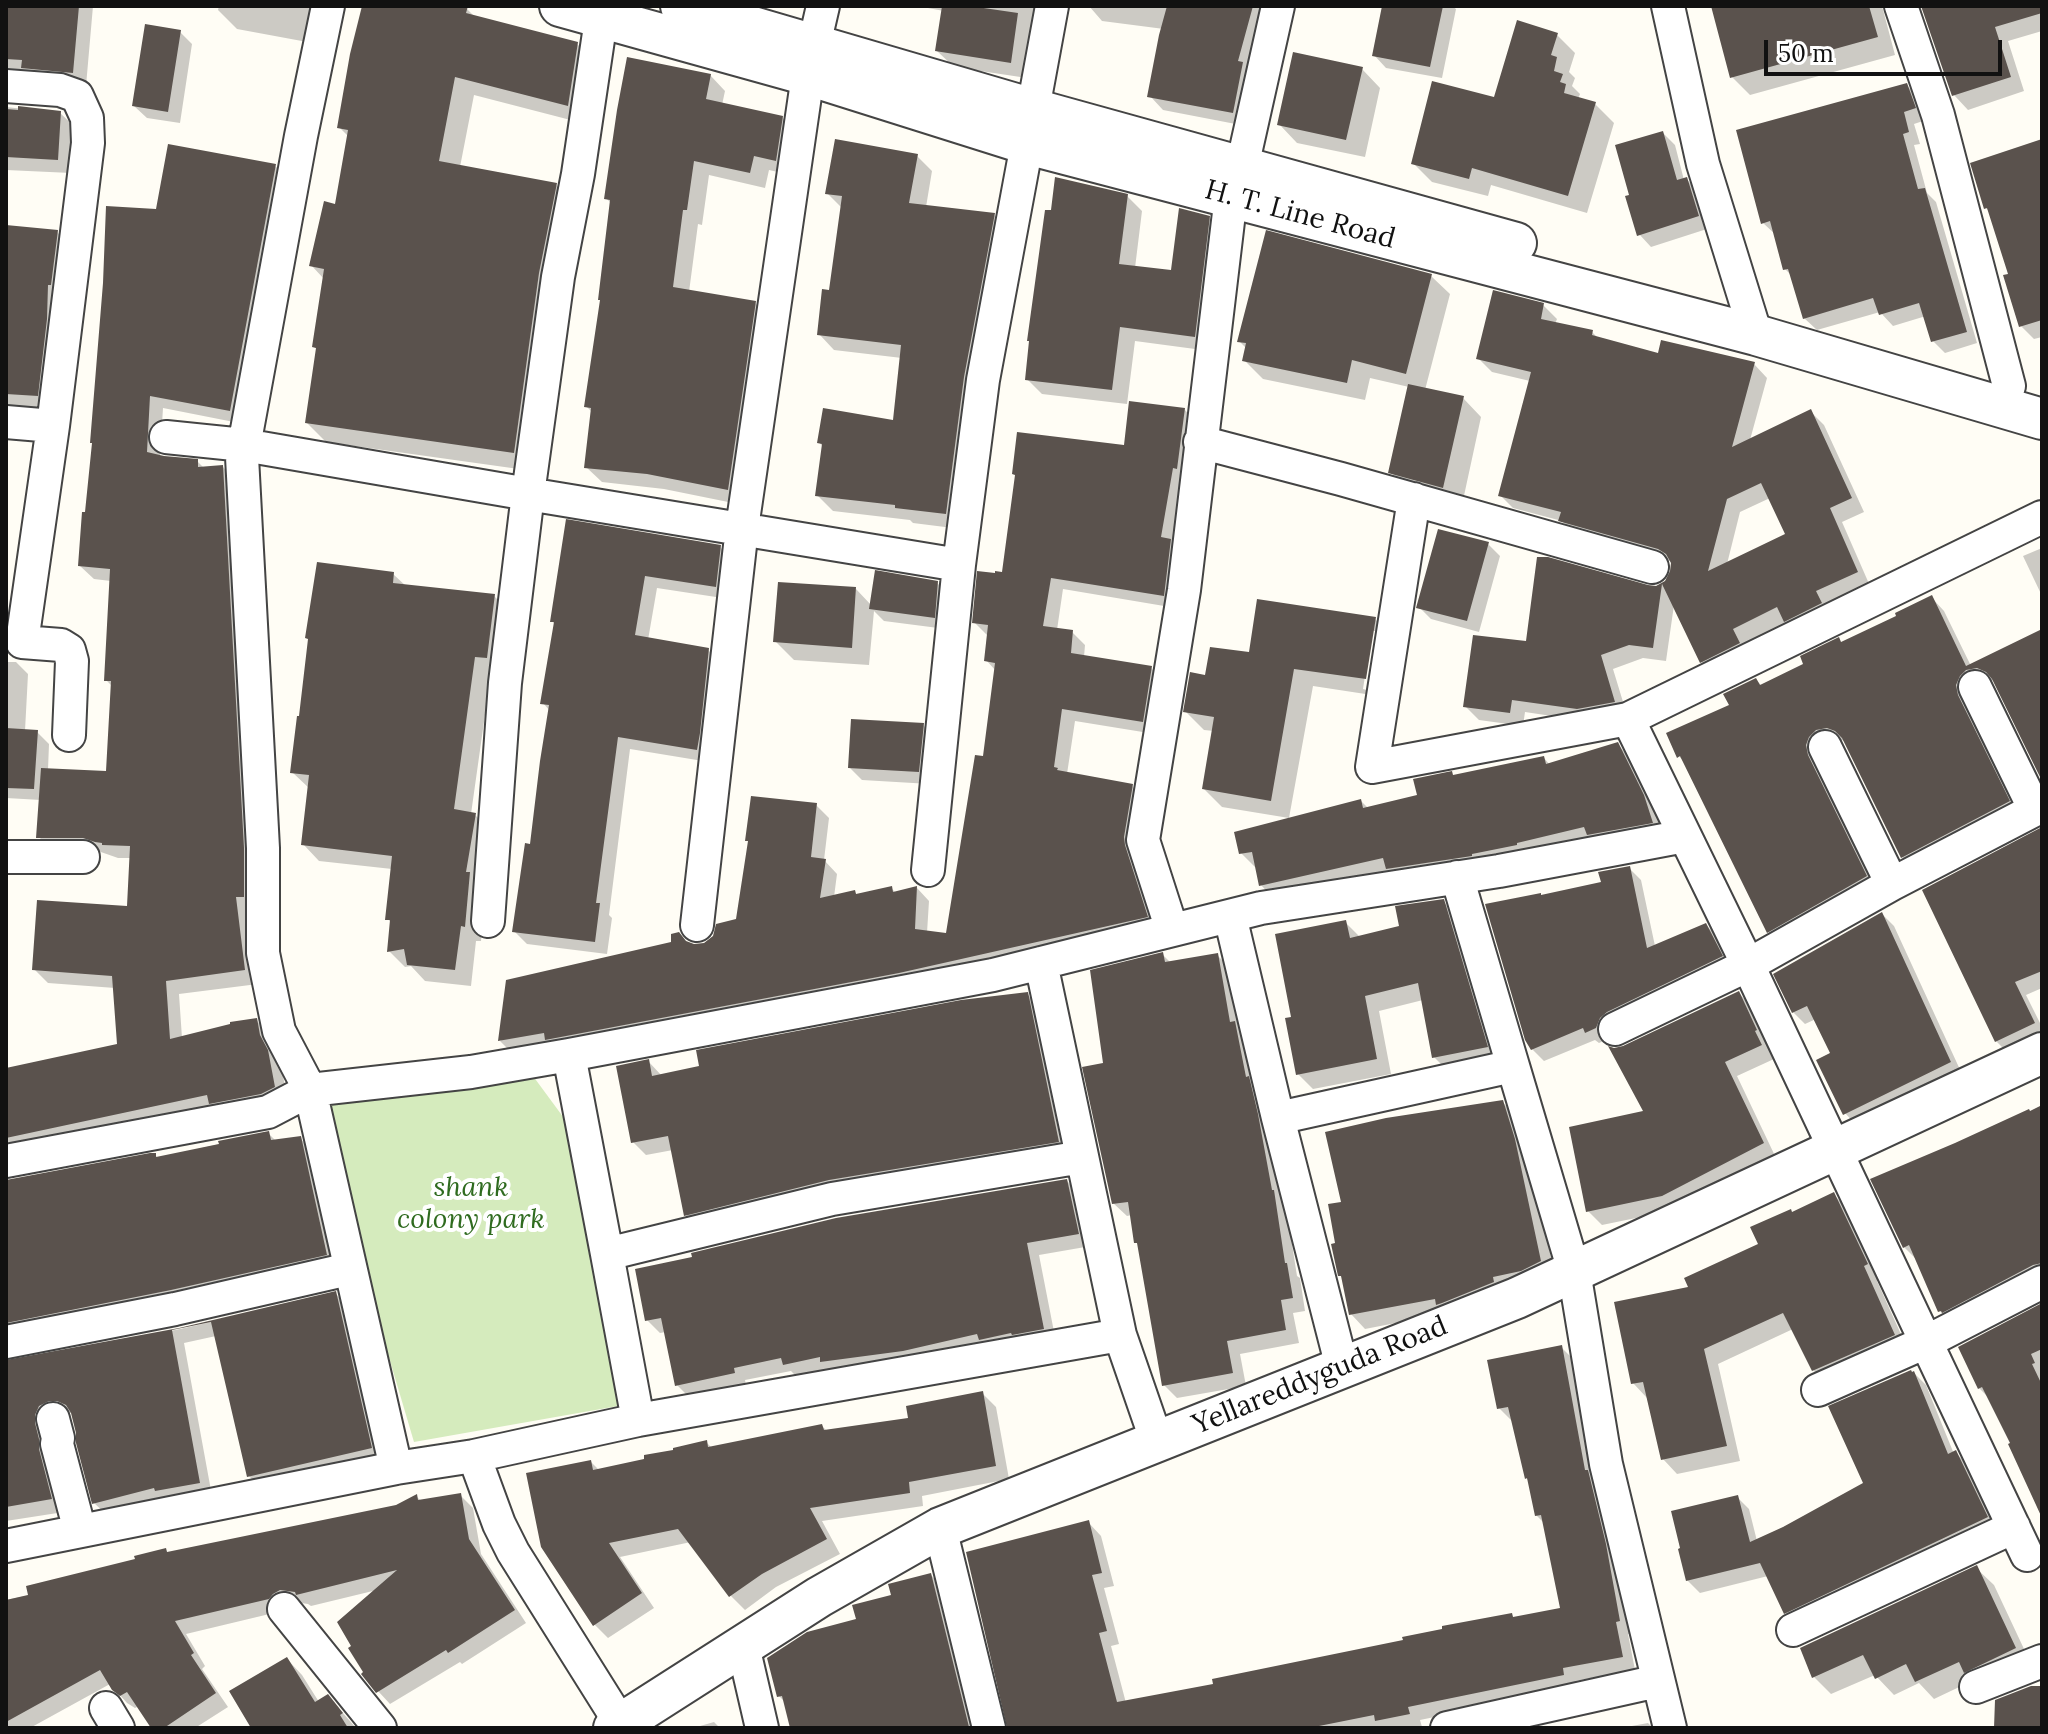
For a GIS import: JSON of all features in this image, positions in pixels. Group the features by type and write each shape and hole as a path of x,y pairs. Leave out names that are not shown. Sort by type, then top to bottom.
{"street":[{"path":"328,6 242,457 263,848 263,953 279,1031 310,1090 396,1468"},
{"name":"H. T. Line Road","path":"560,6 602,12 811,60 1030,127 2017,396 2042,419"},
{"name":"H. T. Line Road","path":"681,6 811,60"},
{"path":"697,925 742,528 811,60 823,6"},
{"path":"928,870 959,565 983,380 1052,6"},
{"path":"1172,930 1143,840 1184,590 1200,442 1236,182 1278,6"},
{"path":"1668,6 1703,164 1751,322"},
{"path":"1901,6 1938,115 2017,396"},
{"path":"488,921 505,683 528,494 558,277 578,174 602,12"},
{"path":"6,86 60,90 77,96 87,118 88,143 53,426 14,642 61,645 69,650 72,661 69,735"},
{"path":"6,422 53,426"},
{"path":"166,437 244,445 959,565"},
{"path":"1200,442 1652,567"},
{"path":"1414,499 1372,767 1628,719 2042,517"},
{"path":"1615,1029 1748,965 1892,884 2039,808 1975,687"},
{"path":"1628,719 2021,1541 1793,1630"},
{"path":"1825,747 1892,884"},
{"path":"6,1161 268,1112 310,1090 471,1072 569,1055 978,978 1261,908 1685,836"},
{"path":"6,857 83,857"},
{"path":"1457,877 1574,1271 1606,1464 1670,1728"},
{"path":"1230,916 1342,1367"},
{"path":"1041,963 1120,1335 1157,1442"},
{"name":"Yellareddyguda Road","path":"617,1726 819,1597 940,1528 1517,1298 2042,1053"},
{"path":"569,1055 638,1420"},
{"path":"1278,1118 1513,1066"},
{"path":"607,1254 832,1199 1082,1157"},
{"path":"6,1342 175,1309 349,1269"},
{"path":"1818,1390 1926,1342 2042,1282"},
{"path":"6,1546 396,1468 474,1456 638,1420 1120,1335"},
{"path":"53,1419 80,1531"},
{"path":"474,1456 499,1524 513,1552 617,1726"},
{"path":"940,1528 989,1728"},
{"path":"284,1609 380,1728"},
{"path":"743,1646 762,1728"},
{"path":"1976,1687 2042,1661"},
{"path":"1447,1728 1658,1681"}],"green space":[{"name":"shank colony park","path":"533,1076 586,1148 635,1403 414,1442 310,1090"}],"building":[{"path":"6,6 79,6 73,73 21,68 22,60 6,59"},
{"path":"362,6 468,6 466,13 578,42 568,106 455,77 439,161 557,183 539,273 514,453 305,423 324,269 309,266 324,201 335,204 348,130 337,128"},
{"path":"942,6 970,6 1018,13 1011,63 935,51"},
{"path":"1167,6 1253,6 1238,61 1243,62 1233,113 1147,97"},
{"path":"1382,6 1443,6 1430,67 1372,56"},
{"path":"1711,6 1869,6 1878,37 1730,78"},
{"path":"1921,6 2042,6 2042,13 1995,27 2011,77 1952,96"},
{"path":"1517,20 1558,33 1551,55 1557,57 1554,71 1563,74 1560,82 1566,84 1564,93 1596,102 1568,196 1472,168 1469,179 1411,164 1432,81 1494,97"},
{"path":"145,24 181,30 168,112 132,106"},
{"path":"1293,52 1363,67 1346,140 1277,125"},
{"path":"627,57 711,74 706,99 783,116 776,161 754,156 750,173 694,161 687,210 683,210 673,287 756,301 728,490 647,474 584,468 591,408 584,407 600,300 610,200 604,199"},
{"path":"1907,83 1916,108 1904,112 1909,132 1903,134 1918,189 1925,188 1967,332 1931,342 1919,303 1879,315 1873,298 1803,319 1788,269 1783,270 1770,221 1761,224 1736,130"},
{"path":"18,106 61,111 58,160 6,157 6,109 18,110"},
{"path":"1663,131 1677,180 1687,177 1699,216 1637,236 1615,145"},
{"path":"835,139 918,154 909,203 995,213 964,377 946,514 815,496 822,444 817,443 823,408 893,420 901,345 817,335 822,289 829,290 842,196 825,194"},
{"path":"2042,139 2042,320 2019,327 2003,275 2008,274 1970,163"},
{"path":"168,144 276,164 230,411 150,396 147,452 198,459 198,467 223,465 244,848 244,897 236,897 245,970 166,981 170,1039 230,1022 257,1018 260,1035 268,1050 275,1087 261,1094 209,1104 207,1095 6,1138 6,1068 117,1044 112,976 32,970 37,900 127,906 130,846 102,845 83,838 36,838 41,768 106,771 111,681 104,681 110,569 78,566 92,443 106,206 156,209"},
{"path":"1055,177 1128,194 1119,264 1171,270 1179,208 1210,216 1195,337 1120,327 1112,390 1025,380 1027,341 1045,210 1051,210"},
{"path":"6,225 58,230 51,285 48,285 38,396 6,394"},
{"path":"1266,230 1432,274 1406,374 1352,360 1347,383 1242,361 1246,343 1237,342"},
{"path":"1493,290 1544,303 1541,319 1593,330 1592,335 1658,353 1661,340 1755,362 1732,447 1811,409 1852,498 1830,508 1858,572 1816,591 1822,603 1784,622 1777,607 1733,629 1740,643 1700,663 1662,584 1653,648 1629,645 1601,655 1615,702 1577,709 1512,700 1510,713 1463,707 1473,635 1526,641 1537,557 1548,557 1656,586 1665,581 1671,563 1666,554 1658,549 1558,521 1561,512 1498,496 1531,372 1476,359","holes":["1761,483 1785,534 1708,571 1727,499"]},
{"path":"1408,384 1464,396 1443,488 1388,473"},
{"path":"1129,401 1185,408 1177,469 1173,468 1161,537 1171,539 1164,596 1051,578 1043,626 1073,630 1071,653 1152,666 1143,722 1062,709 1054,767 1133,784 1124,837 1148,917 899,973 545,1040 544,1033 498,1041 506,980 671,942 671,934 679,932 686,941 704,943 713,936 716,924 736,919 748,841 745,841 751,796 817,803 811,857 826,859 820,898 855,890 856,894 892,886 893,892 917,886 915,929 946,933 975,755 983,756 995,663 984,661 988,625 972,623 977,571 1002,572 1015,475 1012,474 1017,432 1124,445"},
{"path":"566,519 721,545 716,587 645,576 635,635 709,648 700,733 697,750 618,737 596,903 600,903 595,942 512,932 525,843 530,844 549,705 540,704 554,622 550,622"},
{"path":"1438,529 1489,542 1467,621 1416,608"},
{"path":"317,562 394,572 393,583 495,594 487,658 475,657 454,809 476,813 466,872 470,872 465,927 461,926 455,970 407,965 404,949 387,952 390,920 385,920 392,856 301,845 309,775 290,773"},
{"path":"875,570 938,581 935,618 869,609"},
{"path":"778,582 856,587 852,648 773,642"},
{"path":"1932,595 1966,666 2042,629 2042,781 1992,679 1977,668 1966,670 1956,685 1958,695 2010,801 1901,858 1842,738 1827,728 1816,730 1806,745 1808,755 1867,876 1767,933 1666,733 1729,705 1723,694 1756,678 1760,685 1803,664 1800,656 1839,637 1841,642"},
{"path":"1257,599 1376,617 1366,679 1294,669 1271,801 1202,789 1214,717 1183,712 1190,672 1205,675 1210,647 1249,652"},
{"path":"851,719 924,723 919,772 848,768"},
{"path":"6,728 38,730 34,789 6,788"},
{"path":"1618,742 1644,795 1653,823 1587,835 1584,827 1472,856 1386,869 1383,858 1259,886 1252,852 1239,854 1234,832 1361,799 1363,808 1417,795 1413,779 1452,771 1453,775 1544,756 1546,764"},
{"path":"2042,827 2042,971 2015,982 2035,1023 1995,1042 1922,890"},
{"path":"1630,866 1647,948 1706,923 1723,956 1607,1012 1596,1028 1585,1033 1583,1028 1531,1050 1525,1040 1485,904 1601,882 1598,872"},
{"path":"1444,899 1488,1047 1432,1058 1418,983 1365,996 1377,1059 1296,1075 1285,1018 1291,1017 1275,934 1346,920 1350,938 1399,926 1395,906"},
{"path":"1882,912 1951,1062 1843,1115 1816,1060 1830,1053 1807,1006 1792,1013 1773,974"},
{"path":"1163,952 1165,962 1218,953 1230,1022 1235,1021 1246,1077 1249,1076 1258,1114 1293,1298 1281,1300 1286,1330 1227,1341 1233,1373 1162,1386 1128,1202 1112,1204 1082,1067 1103,1063 1090,970"},
{"path":"1739,991 1762,1045 1725,1062 1764,1143 1662,1196 1586,1212 1569,1127 1643,1111 1608,1046 1623,1046"},
{"path":"1028,992 1059,1142 829,1180 684,1216 668,1136 631,1143 616,1066 649,1059 652,1076 699,1066 696,1050 961,1000"},
{"path":"1503,1100 1515,1139 1541,1261 1521,1271 1493,1277 1494,1282 1436,1305 1435,1299 1349,1315 1331,1244 1335,1243 1328,1204 1341,1202 1325,1132 1386,1118"},
{"path":"2042,1105 2042,1263 1942,1313 1938,1312 1909,1245 1903,1248 1870,1179"},
{"path":"269,1131 271,1140 301,1136 327,1255 6,1323 6,1180 150,1153 156,1153 156,1157"},
{"path":"1067,1179 1079,1234 1027,1243 1044,1329 979,1340 977,1334 903,1351 820,1362 820,1357 783,1365 781,1358 734,1368 735,1373 675,1386 661,1318 645,1321 635,1269 836,1218"},
{"path":"1834,1192 1868,1264 1864,1266 1895,1335 1812,1371 1783,1313 1704,1349 1727,1446 1661,1460 1643,1382 1631,1384 1614,1302 1688,1287 1684,1278 1758,1244 1750,1227"},
{"path":"336,1291 372,1448 247,1477 211,1322 172,1330 200,1483 155,1491 154,1488 92,1504 71,1413 66,1405 49,1401 39,1406 35,1423 52,1499 6,1507 6,1360 179,1328"},
{"path":"2042,1303 2042,1349 2031,1354 2035,1363 2032,1364 2042,1385 2042,1518 2010,1443 1982,1387 1978,1389 1958,1347"},
{"path":"1562,1345 1585,1470 1588,1470 1606,1544 1623,1657 1563,1668 1564,1675 1408,1707 1410,1714 1375,1721 1374,1715 1309,1728 1007,1728 966,1552 1089,1520 1102,1573 1092,1575 1107,1631 1099,1633 1117,1702 1213,1684 1212,1679 1403,1640 1402,1637 1442,1629 1442,1626 1560,1608 1541,1515 1535,1516 1508,1407 1497,1409 1487,1360"},
{"path":"1911,1370 1948,1454 1956,1450 1988,1517 1784,1614 1760,1563 1686,1581 1671,1511 1738,1495 1750,1542 1863,1483 1828,1406"},
{"path":"983,1391 996,1466 909,1482 910,1493 810,1508 827,1539 762,1574 729,1597 678,1529 609,1543 642,1593 593,1626 541,1547 526,1473 591,1460 593,1470 707,1440 708,1447 822,1424 824,1430 908,1418 906,1406"},
{"path":"461,1493 469,1539 515,1610 448,1653 446,1650 376,1693 361,1674 363,1672 348,1648 351,1646 337,1622 397,1570 296,1595 295,1592 280,1590 269,1599 175,1621 194,1653 191,1655 216,1693 164,1728 151,1728 127,1692 120,1696 112,1690 100,1670 6,1722 6,1600 28,1595 26,1586 135,1559 134,1556 166,1548 167,1552 396,1505 417,1494 418,1500"},
{"path":"1977,1565 2016,1648 1964,1673 1959,1662 1915,1682 1906,1664 1875,1679 1863,1655 1812,1678 1800,1648"},
{"path":"931,1573 969,1727 790,1728 782,1696 777,1697 767,1658 807,1632 856,1619 852,1605 891,1595 888,1584"},
{"path":"287,1657 315,1702 328,1694 343,1713 340,1715 348,1728 251,1728 229,1691"},
{"path":"2031,1686 2042,1686 2042,1728 1994,1728 1995,1700"}]}
